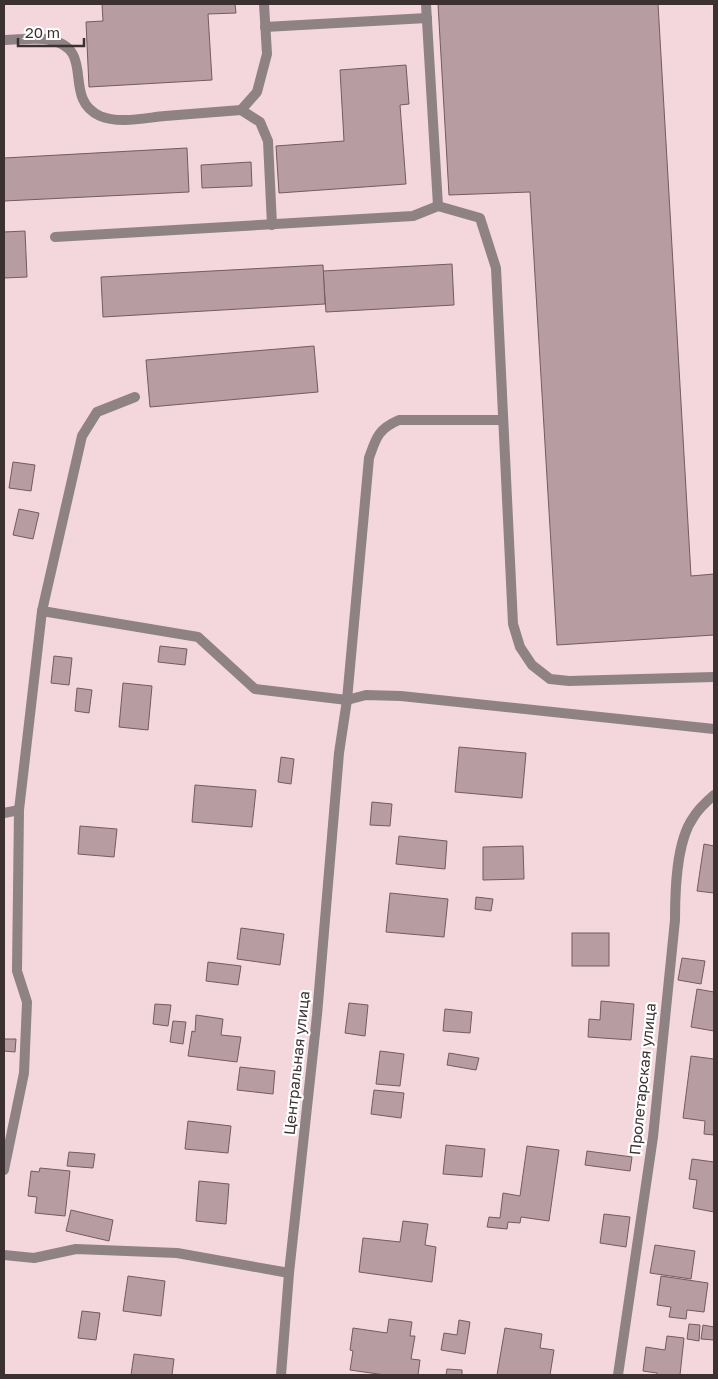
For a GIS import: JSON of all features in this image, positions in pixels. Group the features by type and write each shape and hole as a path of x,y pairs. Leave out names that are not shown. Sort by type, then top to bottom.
{"street":[{"path":"241,110 256,92 262,77 267,54 264,4"},
{"path":"426,4 438,206"},
{"path":"265,28 427,18"},
{"path":"4,40 49,40 67,46 75,57 81,100 100,116 121,120 241,110 260,122 268,141 272,224"},
{"path":"55,237 414,216 438,206 480,218 496,268 513,624 520,647 532,665 550,679 569,681 714,677"},
{"path":"4,1170 24,1073 27,1002 17,971 19,810 42,611 82,436 97,412 135,397"},
{"name":"Центральная улица","path":"281,1375 289,1273 318,1015 339,753 347,700 369,458 378,433 389,424 399,420 503,420"},
{"path":"42,611 198,637 255,689 347,700 366,695 401,696 714,730"},
{"name":"Пролетарская улица","path":"618,1375 653,1137 675,920 675,888 682,846 692,819 714,796"},
{"path":"4,812 19,810"},
{"path":"4,1255 34,1258 76,1249 176,1253 289,1273"}],"building":[{"path":"102,4 235,4 236,13 208,14 212,80 89,87 86,22 103,21"},
{"path":"438,4 658,4 691,576 714,574 714,635 557,645 530,192 449,195"},
{"path":"406,65 409,104 400,105 406,184 279,193 276,146 344,141 340,70"},
{"path":"187,148 189,192 4,201 4,158"},
{"path":"251,162 252,186 202,188 201,165"},
{"path":"25,231 27,277 4,278 4,232"},
{"path":"452,264 454,305 326,312 323,271"},
{"path":"323,265 325,304 103,317 101,277"},
{"path":"314,346 318,392 150,407 146,360"},
{"path":"13,462 35,465 31,491 9,488"},
{"path":"19,509 39,513 33,539 13,535"},
{"path":"160,646 187,649 185,665 158,662"},
{"path":"54,656 72,658 69,685 51,683"},
{"path":"123,683 152,686 148,730 119,727"},
{"path":"77,688 92,690 89,713 75,711"},
{"path":"459,747 526,753 522,798 455,792"},
{"path":"281,757 294,759 291,784 278,782"},
{"path":"195,785 256,790 252,827 192,822"},
{"path":"372,802 392,804 390,826 370,825"},
{"path":"80,826 117,829 114,857 78,854"},
{"path":"399,836 447,841 445,869 396,864"},
{"path":"704,844 714,846 714,893 697,891"},
{"path":"523,846 524,879 483,880 483,847"},
{"path":"390,893 448,899 444,937 386,932"},
{"path":"476,897 493,899 491,911 475,909"},
{"path":"241,928 284,934 280,965 237,959"},
{"path":"572,933 609,933 609,966 572,966"},
{"path":"682,958 705,961 701,984 678,980"},
{"path":"208,962 241,966 238,985 206,981"},
{"path":"697,989 714,992 714,1031 691,1027"},
{"path":"601,1001 634,1004 631,1040 588,1037 589,1019 600,1020"},
{"path":"349,1003 368,1005 365,1036 345,1033"},
{"path":"155,1004 171,1005 168,1026 153,1024"},
{"path":"445,1009 472,1012 470,1033 443,1031"},
{"path":"196,1015 223,1019 221,1035 241,1037 237,1062 188,1056 192,1031 195,1032"},
{"path":"173,1021 186,1022 183,1044 170,1042"},
{"path":"4,1039 16,1039 15,1052 4,1051"},
{"path":"380,1051 404,1054 400,1086 376,1084"},
{"path":"449,1053 479,1058 476,1070 447,1065"},
{"path":"691,1056 714,1059 714,1135 704,1134 705,1121 683,1118"},
{"path":"240,1067 275,1071 273,1094 237,1090"},
{"path":"374,1090 404,1093 401,1118 371,1114"},
{"path":"188,1121 231,1126 228,1153 185,1149"},
{"path":"446,1145 485,1149 482,1177 443,1174"},
{"path":"527,1146 559,1150 549,1221 521,1217 520,1223 508,1222 507,1229 487,1227 489,1217 500,1218 503,1193 520,1196"},
{"path":"587,1151 632,1157 630,1171 585,1165"},
{"path":"69,1152 95,1154 93,1168 67,1166"},
{"path":"692,1159 714,1162 714,1212 693,1208 697,1180 689,1179"},
{"path":"40,1168 70,1171 65,1216 35,1213 37,1197 28,1196 31,1171 39,1172"},
{"path":"199,1181 229,1184 226,1224 196,1221"},
{"path":"71,1210 113,1220 109,1241 66,1231"},
{"path":"604,1214 630,1217 626,1247 600,1243"},
{"path":"403,1221 428,1224 425,1245 436,1247 432,1282 359,1272 363,1238 400,1242"},
{"path":"655,1245 695,1251 691,1279 650,1273"},
{"path":"128,1276 165,1281 161,1316 123,1311"},
{"path":"661,1276 708,1283 704,1312 687,1310 686,1319 669,1317 671,1307 657,1305"},
{"path":"82,1311 100,1313 96,1340 78,1338"},
{"path":"389,1319 412,1322 410,1336 415,1336 411,1359 420,1360 418,1375 385,1375 350,1370 353,1351 350,1350 353,1328 387,1333"},
{"path":"459,1320 470,1322 465,1354 441,1350 444,1333 457,1335"},
{"path":"689,1324 700,1325 699,1341 687,1339"},
{"path":"703,1325 714,1327 714,1340 701,1339"},
{"path":"505,1328 542,1334 540,1348 554,1350 550,1375 497,1375"},
{"path":"667,1336 684,1338 680,1375 657,1375 657,1373 643,1371 646,1347 665,1350"},
{"path":"134,1354 174,1359 172,1375 131,1375"},
{"path":"447,1369 462,1370 462,1375 446,1375"}]}
